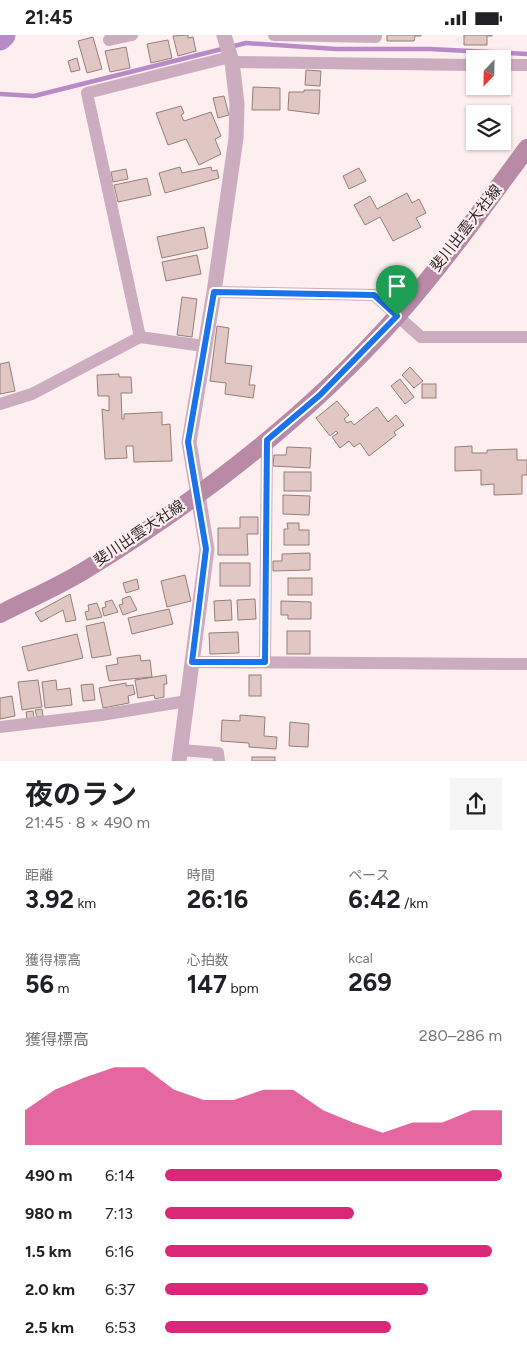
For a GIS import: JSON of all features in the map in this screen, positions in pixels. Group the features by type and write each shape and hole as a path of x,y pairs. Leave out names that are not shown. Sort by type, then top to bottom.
{"main road":[{"name":"斐川出雲大社線","path":"0,614 86,569 198,493 267,440 320,395 397,316 465,232 527,148"}],"street":[{"path":"109,40 132,35"},
{"path":"219,761 218,753 180,755 206,549 188,442 214,292 236,139 237,104 231,59 224,35"},
{"path":"274,35 376,37 376,35"},
{"path":"140,337 87,93 231,59 466,65"},
{"path":"511,65 527,65"},
{"path":"214,292 374,295 421,337 527,337"},
{"path":"0,405 32,394 140,337 204,346"},
{"path":"265,662 267,440"},
{"path":"192,662 527,664"},
{"path":"0,727 101,715 187,701"}],"building":[{"path":"188,35 188,38 193,37 196,51 178,56 173,36"},
{"path":"387,35 421,36 415,36 414,41 387,41"},
{"path":"464,35 492,36 487,36 487,45 464,45"},
{"path":"93,37 102,69 87,73 78,41"},
{"path":"168,40 172,58 151,63 147,44"},
{"path":"126,47 130,68 110,72 105,51"},
{"path":"77,58 80,70 71,72 68,61"},
{"path":"306,70 321,71 320,86 305,85"},
{"path":"253,87 280,88 280,110 252,110"},
{"path":"304,90 320,90 319,114 288,110 289,92 304,92"},
{"path":"224,96 229,115 218,118 213,98"},
{"path":"181,106 184,113 181,115 184,121 211,112 221,136 215,139 221,154 199,165 186,139 168,145 156,113"},
{"path":"180,167 182,173 211,167 212,171 217,170 219,178 165,193 159,173"},
{"path":"359,168 366,181 349,189 343,176"},
{"path":"126,169 128,179 113,182 111,172"},
{"path":"147,178 151,195 118,202 114,185"},
{"path":"407,193 412,203 419,199 426,213 416,218 421,227 393,241 380,217 365,225 354,205 370,196 377,209"},
{"path":"204,227 208,248 162,258 157,237"},
{"path":"197,255 201,274 166,281 162,262"},
{"path":"182,297 197,299 192,337 177,335"},
{"path":"217,326 229,328 225,363 252,366 249,385 255,385 253,398 225,394 226,383 210,381"},
{"path":"9,362 15,391 0,394 0,364"},
{"path":"410,367 423,381 414,388 402,375"},
{"path":"119,374 119,377 131,377 132,393 121,393 122,419 124,419 124,414 162,412 162,425 170,424 172,461 134,462 133,446 126,446 127,458 105,459 102,409 109,411 109,396 98,396 97,375"},
{"path":"400,379 414,397 405,404 391,386"},
{"path":"422,384 436,384 436,398 422,398"},
{"path":"337,401 349,415 344,419 347,423 351,421 354,425 377,407 388,422 396,415 404,425 394,432 396,435 369,456 360,443 354,447 349,441 340,448 332,437 338,433 336,431 330,436 316,418"},
{"path":"472,446 472,453 487,453 487,450 517,449 517,460 527,460 527,475 522,475 522,494 494,495 494,484 481,485 481,470 455,471 455,447"},
{"path":"287,447 311,448 310,468 273,466 274,455 286,455"},
{"path":"284,472 311,472 311,491 284,491"},
{"path":"283,495 310,496 309,515 283,514"},
{"path":"240,517 258,517 258,534 247,534 248,555 218,555 218,528 240,528"},
{"path":"287,523 299,523 299,530 309,530 309,545 284,545 284,529 288,529"},
{"path":"310,553 310,570 273,571 273,561 282,561 282,554"},
{"path":"220,563 250,563 250,586 220,586"},
{"path":"185,575 191,601 167,607 161,581"},
{"path":"288,578 312,578 312,595 288,595"},
{"path":"137,579 139,589 126,593 123,583"},
{"path":"70,594 76,620 66,622 63,610 41,622 35,613"},
{"path":"130,596 137,610 123,615 119,605 123,604 122,599"},
{"path":"255,599 256,619 238,620 237,600"},
{"path":"112,600 118,612 104,616 102,608 106,607 105,602"},
{"path":"231,600 232,620 215,621 214,601"},
{"path":"281,601 311,602 311,619 288,619 288,615 281,615"},
{"path":"97,603 102,617 87,620 85,612 89,611 88,605"},
{"path":"169,609 173,624 132,634 128,618"},
{"path":"104,622 111,655 92,658 86,626"},
{"path":"287,631 310,631 310,654 287,654"},
{"path":"238,632 239,653 210,654 209,633"},
{"path":"77,634 83,658 28,671 22,647"},
{"path":"140,655 141,661 150,660 152,677 109,681 106,666 118,664 117,658"},
{"path":"166,675 167,684 164,684 164,697 155,699 154,695 138,698 135,680"},
{"path":"249,675 261,675 261,696 249,696"},
{"path":"38,680 42,707 22,710 18,682"},
{"path":"56,680 57,690 70,688 72,705 45,708 42,682"},
{"path":"126,683 126,686 133,685 135,694 128,696 129,703 103,708 99,688"},
{"path":"93,684 95,700 83,701 81,685"},
{"path":"12,696 15,716 0,719 0,698"},
{"path":"42,709 43,716 37,717 35,710"},
{"path":"33,711 34,718 27,719 26,712"},
{"path":"240,715 265,717 264,736 277,737 276,749 249,747 249,743 221,741 222,720 240,721"},
{"path":"290,722 309,724 308,747 289,746"},
{"path":"252,757 275,757 275,761 252,761"}],"waterway":[{"path":"0,38 3,35"},
{"path":"0,94 34,96 246,43 336,49 430,49 527,54"}],"route":[{"path":"214,292 374,295 397,316 320,395 267,440 265,662 192,662 206,549 188,442 214,292"}]}
